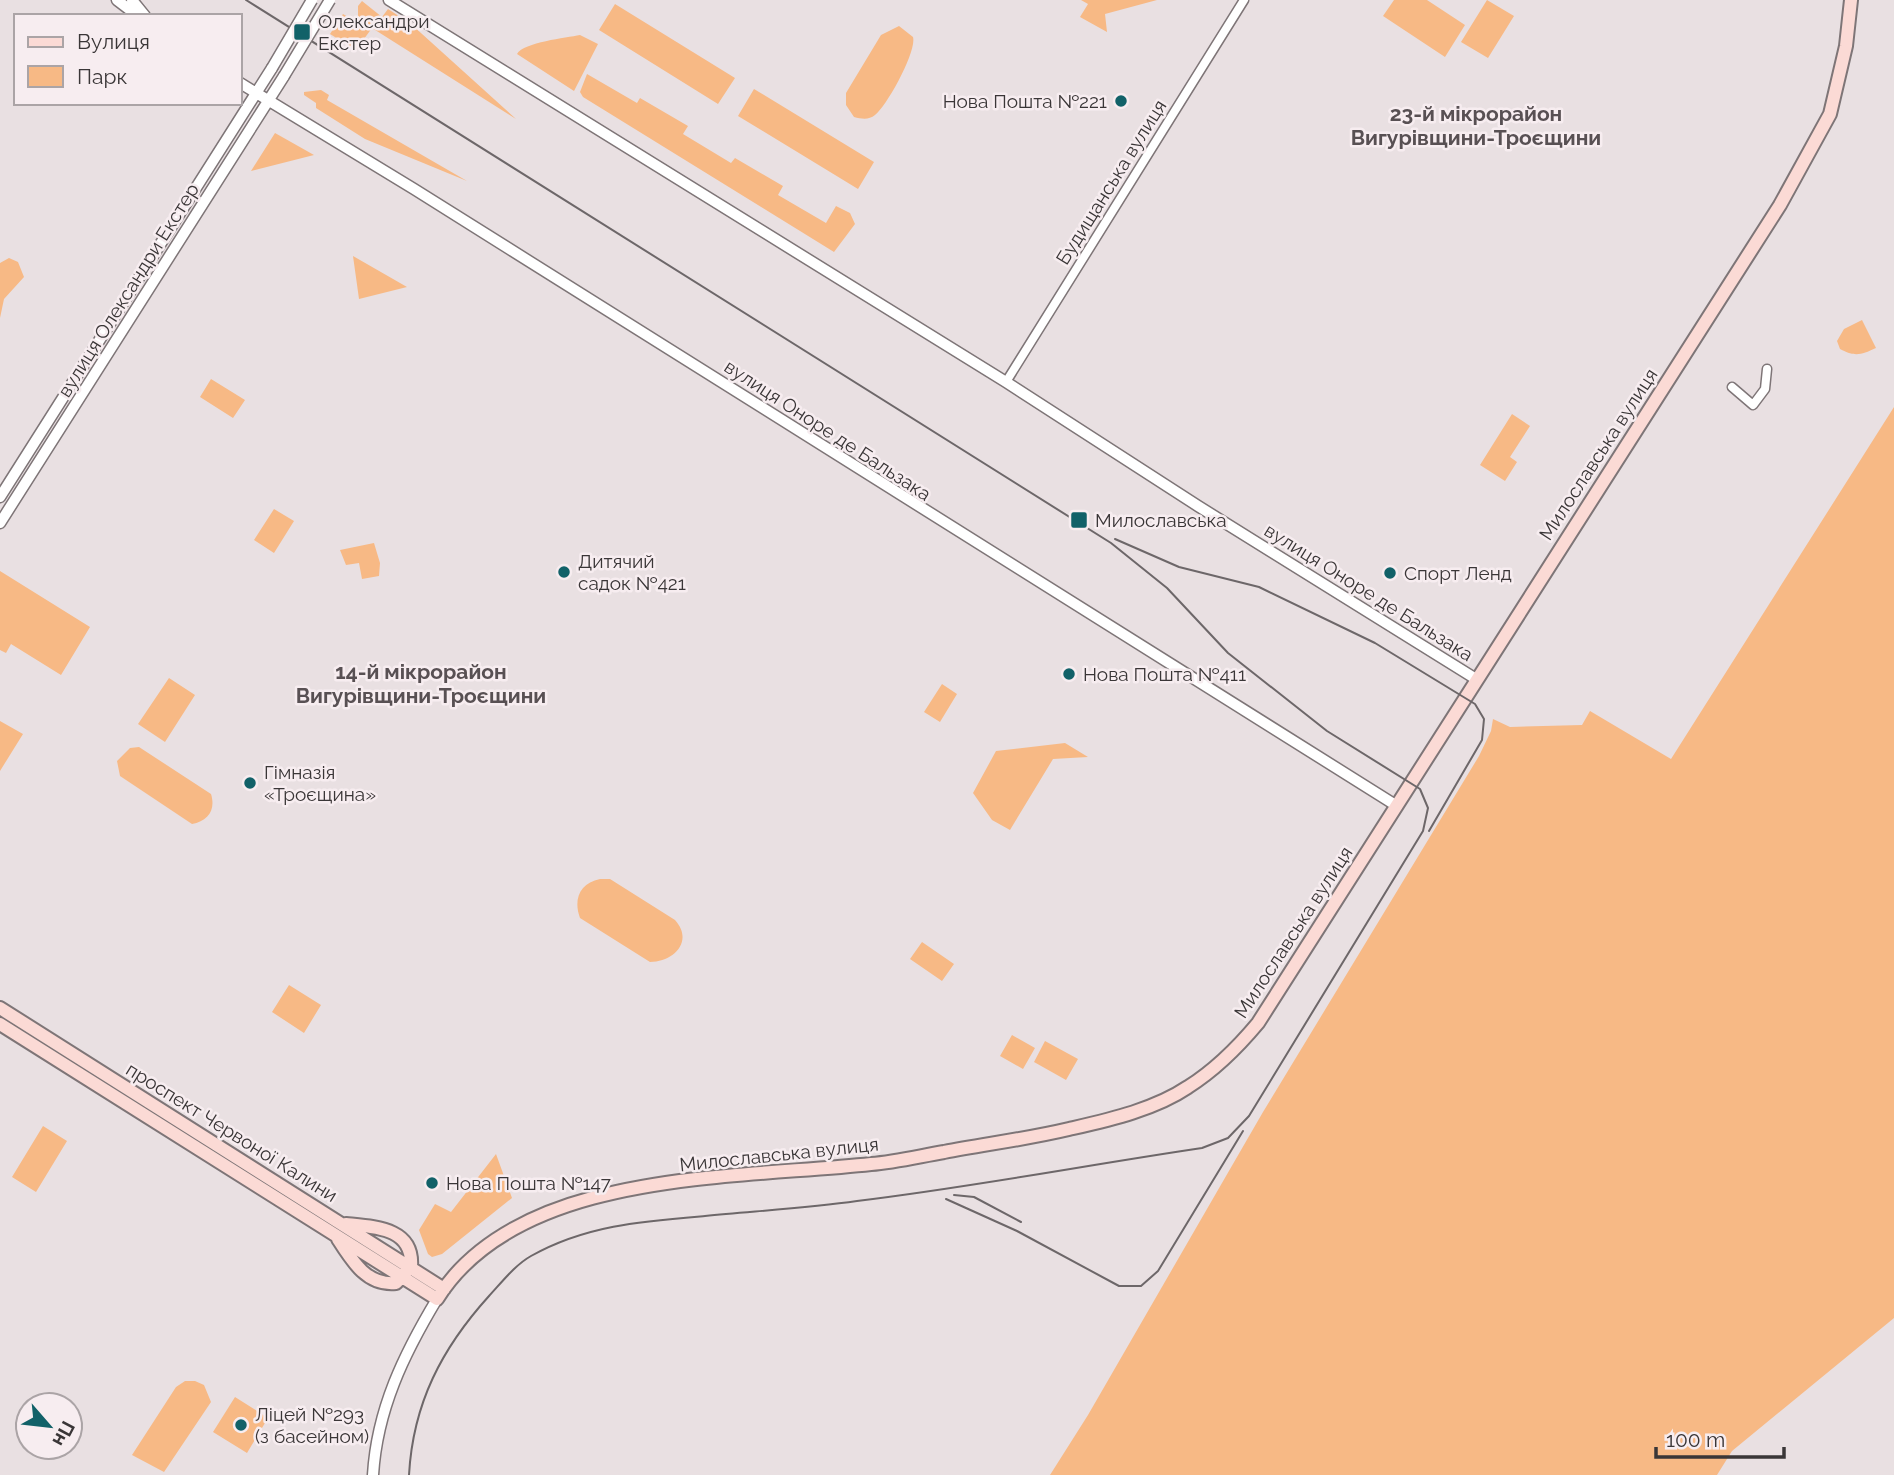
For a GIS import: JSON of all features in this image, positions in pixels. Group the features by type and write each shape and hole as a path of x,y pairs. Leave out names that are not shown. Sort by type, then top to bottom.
{"main road":[{"name":"Милославська вулиця","path":"441,1294 487,1247 524,1223 602,1194 686,1182 912,1159 1019,1141 1105,1121 1166,1099 1188,1088 1238,1047 1258,1023 1397,806 1769,223 1812,150 1835,96 1846,46 1851,0"},
{"name":"проспект Червоної Калини","path":"0,1008 339,1230"},
{"name":"проспект Червоної Калини","path":"0,1024 441,1294"},
{"path":"372,1227 401,1236 409,1246 408,1273 396,1283 374,1281 352,1261 339,1230 372,1227"}],"street":[{"path":"117,0 135,14"},
{"path":"132,0 143,14"},
{"name":"вулиця Олександри Екстер","path":"0,497 257,94 312,0"},
{"name":"вулиця Олександри Екстер","path":"0,523 269,101 330,0"},
{"name":"вулиця Оноре де Бальзака","path":"389,0 1006,382 1198,506 1476,679"},
{"name":"Будищанська вулиця","path":"1006,382 1244,0"},
{"name":"вулиця Оноре де Бальзака","path":"242,84 1397,806"},
{"path":"1732,387 1753,405 1765,389 1767,369"},
{"name":"Милославська вулиця","path":"373,1475 385,1405 406,1351 441,1294"}],"green space":[{"path":"1081,0 1157,0 1105,14 1107,32 1080,17 1088,4"},
{"path":"1394,0 1427,0 1465,25 1445,57 1383,16"},
{"path":"1487,0 1514,16 1488,58 1461,42"},
{"path":"362,1 382,17 388,9 411,24 516,119 372,28 356,50 330,34 343,14 358,23 358,6"},
{"path":"615,4 735,78 718,104 599,30"},
{"path":"899,26 913,37 910,54 900,78 887,101 875,115 865,119 854,117 846,105 846,93 881,35"},
{"path":"580,35 598,44 574,91 517,54 528,46"},
{"path":"587,74 637,103 640,98 688,126 683,134 731,163 735,158 783,186 778,195 826,223 836,206 850,213 855,224 834,252 583,97 580,92"},
{"path":"754,89 874,162 858,189 738,116"},
{"path":"321,90 329,95 327,100 467,181 365,139 316,108 316,103 304,95 304,92"},
{"path":"275,133 314,155 251,171"},
{"path":"353,256 407,287 359,299"},
{"path":"9,258 18,262 24,277 4,299 0,318 0,263"},
{"path":"1862,320 1876,348 1858,354 1840,349 1837,341 1844,329"},
{"path":"211,379 245,400 233,418 200,397"},
{"path":"1894,407 1894,1318 1732,1451 1717,1475 1050,1475 1088,1415 1263,1112 1479,756 1491,731 1493,719 1510,727 1582,725 1590,711 1671,759"},
{"path":"1512,414 1530,426 1510,457 1517,462 1505,481 1480,465"},
{"path":"274,509 294,521 274,553 254,540"},
{"path":"374,543 380,563 379,576 362,579 359,563 346,565 340,550"},
{"path":"0,571 90,627 61,675 11,644 6,653 0,650"},
{"path":"169,678 195,695 165,742 138,724"},
{"path":"942,684 957,694 940,722 924,712"},
{"path":"0,721 23,734 0,771"},
{"path":"1065,743 1088,757 1053,759 1010,830 992,820 973,793 996,751"},
{"path":"139,747 211,794 211,810 206,817 192,824 120,776 117,761 130,748"},
{"path":"600,879 610,879 675,920 682,935 679,949 667,958 650,962 580,918 577,904 580,893 587,884"},
{"path":"922,942 954,964 942,981 910,959"},
{"path":"289,985 321,1005 304,1033 272,1012"},
{"path":"1012,1035 1035,1048 1023,1069 1000,1056"},
{"path":"1045,1041 1078,1059 1066,1080 1034,1062"},
{"path":"43,1126 67,1141 36,1192 12,1177"},
{"path":"496,1154 512,1198 442,1254 432,1257 428,1254 419,1230 435,1204 451,1212"},
{"path":"185,1381 204,1385 211,1402 164,1472 132,1455 176,1387"},
{"name":"Ліцей №293 (з басейном)","path":"235,1397 268,1418 247,1453 213,1432"}],"tram line":[{"path":"246,0 1111,543 1167,588 1228,653 1327,731 1420,789 1428,808 1423,831 1249,1116 1228,1138 1202,1148 944,1189 819,1206 638,1223 573,1237 525,1260 509,1274 457,1336 424,1400 417,1424 409,1475"},
{"path":"1115,539 1179,567 1259,587 1375,643 1475,704 1484,719 1482,740 1429,831"},
{"path":"946,1199 1017,1231 1119,1286 1141,1286 1158,1271 1243,1131"},
{"path":"954,1195 974,1197 1021,1222"}],"place":[{"name":"Олександри Екстер","path":"302,32"},
{"name":"Нова Пошта №221","path":"1121,101"},
{"name":"Милославська","path":"1079,520"},
{"name":"Дитячий садок №421","path":"564,572"},
{"name":"Спорт Ленд","path":"1390,573"},
{"name":"Нова Пошта №411","path":"1069,674"},
{"name":"Гімназія «Троєщина»","path":"250,783"},
{"name":"Нова Пошта №147","path":"432,1183"},
{"name":"Ліцей №293 (з басейном)","path":"241,1425"}],"district":[{"name":"23-й мікрорайон Вигурівщини-Троєщини","path":"1476,126"},
{"name":"14-й мікрорайон Вигурівщини-Троєщини","path":"421,684"}]}
